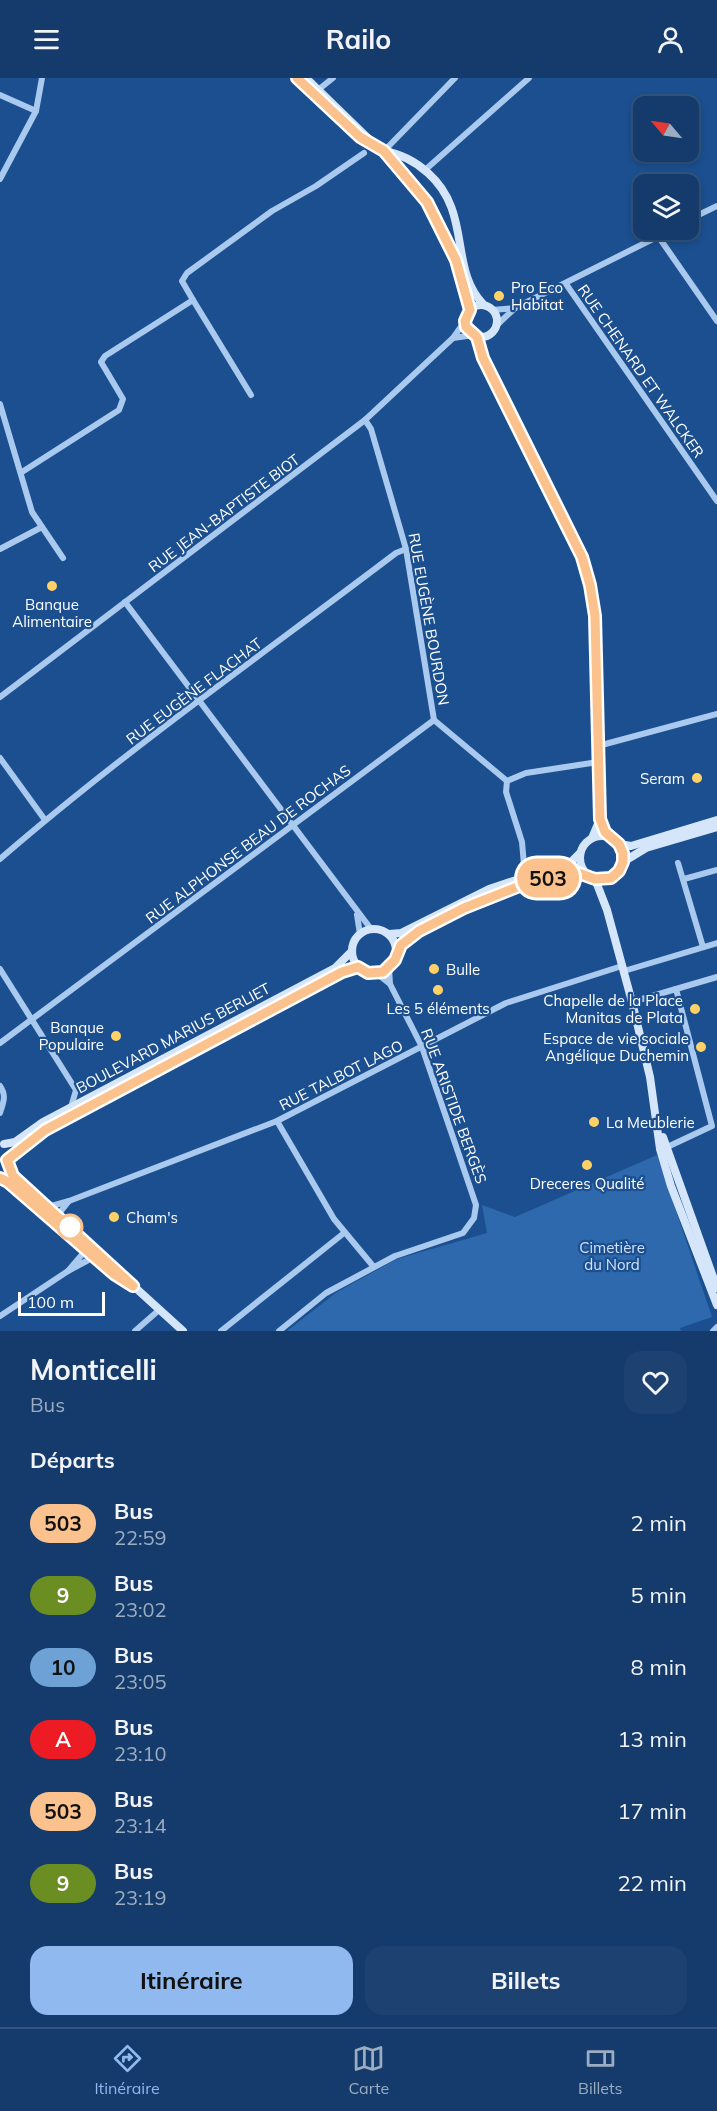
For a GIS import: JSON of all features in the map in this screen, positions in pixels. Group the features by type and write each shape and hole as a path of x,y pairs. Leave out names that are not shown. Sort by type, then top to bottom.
{"main road":[{"path":"297,78 360,137 384,151 404,156 425,170 440,185 454,209 470,288 484,305 492,310 496,326 489,335 485,348 489,370"},
{"path":"306,78 364,131 374,145"},
{"path":"384,151 427,202 450,243 463,280 470,310 465,321 466,327 476,336 483,358 582,557 595,616 600,819 592,838 571,862 463,901 401,933 389,934 371,929 360,934 352,951 358,967 376,973 389,968 406,940 419,931 494,895 567,872 586,873"},
{"path":"411,181 425,170"},
{"path":"470,310 484,305"},
{"path":"476,336 489,335"},
{"path":"600,819 610,838 619,844 630,846 717,820"},
{"path":"607,910 605,890 623,862 646,848 717,827"},
{"path":"592,838 610,838"},
{"path":"619,844 623,862"},
{"path":"580,853 582,867 595,879 607,910 632,1002 663,1148 717,1305"},
{"path":"595,879 611,878"},
{"path":"389,934 397,952"},
{"name":"BOULEVARD MARIUS BERLIET","path":"2,1142 15,1142 70,1107 335,968 352,951"},
{"name":"BOULEVARD MARIUS BERLIET","path":"0,1173 7,1161 22,1145 53,1125 342,972 358,967"},
{"path":"2,1142 13,1176 48,1207 92,1252 117,1270 183,1331"},
{"path":"0,1178 133,1286"},
{"path":"683,1207 717,1288"}],"street":[{"path":"0,179 36,111 42,78"},
{"path":"318,90 333,78"},
{"path":"384,151 455,78"},
{"path":"425,170 530,78"},
{"path":"0,94 36,111"},
{"path":"251,395 183,281 187,273 287,201 316,186 364,153"},
{"path":"699,215 717,206"},
{"path":"492,310 514,308 650,240"},
{"path":"661,240 717,321"},
{"name":"RUE CHENARD ET WALCKER","path":"566,284 717,501"},
{"path":"22,472 119,410 123,399 101,362 105,356 193,300"},
{"path":"496,326 514,308"},
{"name":"RUE JEAN-BAPTISTE BIOT","path":"0,697 365,420 453,338 465,321"},
{"path":"453,338 476,336"},
{"path":"0,404 22,472 29,504 63,558"},
{"name":"RUE EUGÈNE BOURDON","path":"365,420 371,429 406,549 416,596 434,720"},
{"path":"0,549 42,527"},
{"name":"RUE EUGÈNE FLACHAT","path":"0,859 45,820 200,701 396,553 406,549"},
{"path":"125,602 371,929"},
{"path":"598,746 717,714"},
{"path":"434,720 507,781"},
{"name":"RUE ALPHONSE BEAU DE ROCHAS","path":"0,1043 434,720"},
{"path":"0,758 45,820"},
{"path":"507,781 526,773 598,762"},
{"path":"507,781 506,792 522,843 524,865 534,874"},
{"path":"678,863 703,947"},
{"path":"684,879 717,870"},
{"path":"356,912 360,934"},
{"name":"RUE TALBOT LAGO","path":"48,1207 277,1121 506,1003 717,943"},
{"name":"RUE ARISTIDE BERGÈS","path":"373,1266 462,1233 470,1227 476,1205 422,1047 390,984 389,968"},
{"path":"0,969 75,1090 70,1107"},
{"name":"RUE ARISTIDE BERGÈS","path":"376,973 390,984"},
{"path":"632,1002 717,976"},
{"path":"663,1148 713,1124 676,989"},
{"path":"0,1086 4,1092 0,1111"},
{"path":"277,1121 334,1220 373,1266 326,1293 279,1331"},
{"path":"31,1201 36,1201 50,1214 57,1216 69,1201"},
{"path":"221,1331 344,1233"},
{"path":"0,1317 92,1252"},
{"path":"68,1271 92,1252"},
{"path":"135,1331 159,1310"},
{"path":"713,1331 717,1327"}],"green space":[{"name":"Cimetière du Nord","path":"657,1155 712,1317 680,1328 681,1331 287,1331 337,1292 397,1259 487,1233 482,1205 515,1217"}],"bus line":[{"name":"503","path":"0,1178 8,1182 114,1274 133,1286 13,1176 8,1169 7,1160 22,1145 87,1107 349,968 358,967 368,973 383,972 395,960 401,945 411,936 464,908 527,883 573,871 586,873 595,879 611,878 619,871 623,862 623,853 619,844 605,832 600,819 595,616 582,557 483,358 477,337 466,327 466,315 470,310 463,280 450,243 427,202 384,151 360,137 297,78"}],"place":[{"name":"Pro Eco Habitat","path":"499,296"},
{"name":"Banque Alimentaire","path":"52,586"},
{"name":"Seram","path":"697,778"},
{"name":"Bulle","path":"434,969"},
{"name":"Les 5 éléments","path":"438,990"},
{"name":"Chapelle de la Place Manitas de Plata","path":"695,1009"},
{"name":"Banque Populaire","path":"116,1036"},
{"name":"Espace de vie sociale Angélique Duchemin","path":"701,1047"},
{"name":"La Meublerie","path":"594,1122"},
{"name":"Dreceres Qualité","path":"587,1165"},
{"name":"Cham's","path":"114,1217"}]}
